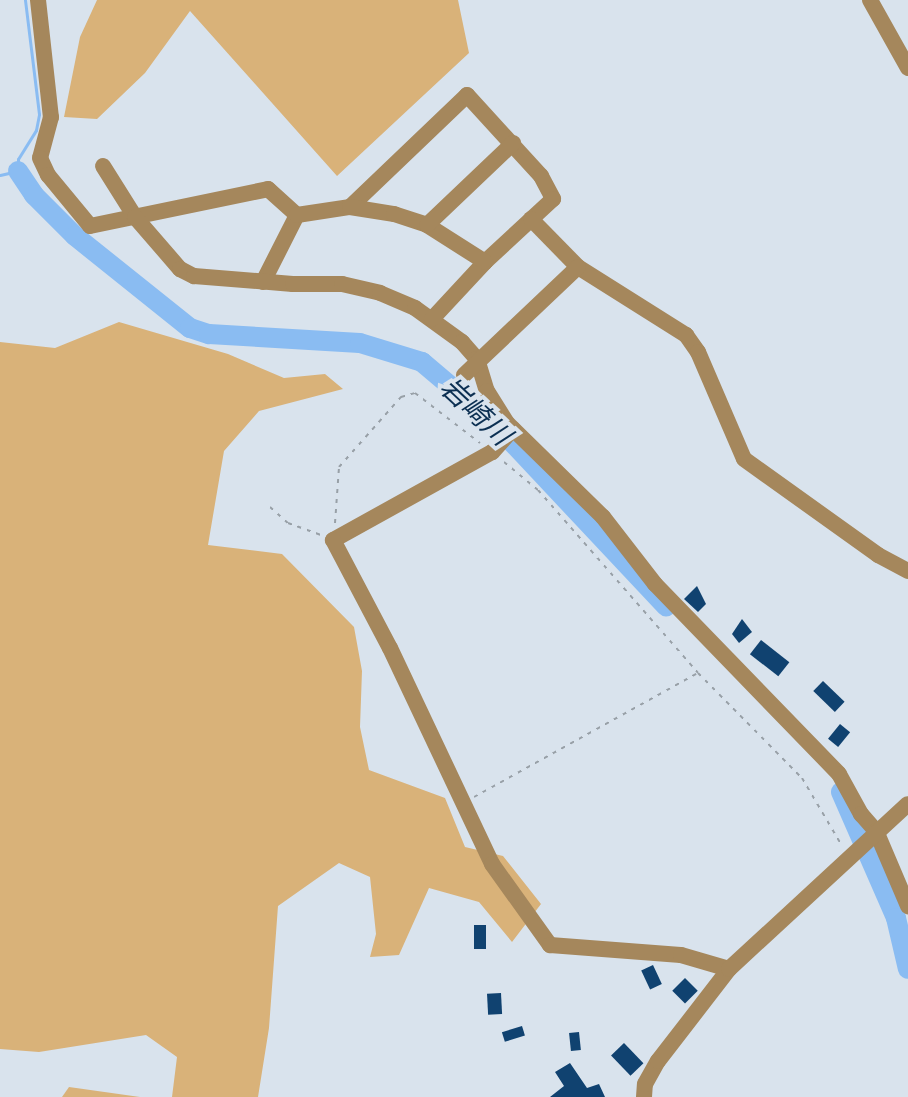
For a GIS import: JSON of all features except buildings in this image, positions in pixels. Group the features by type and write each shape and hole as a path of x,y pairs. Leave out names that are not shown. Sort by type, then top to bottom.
{"street":[{"path":"38,0 51,117 40,158 48,175 90,226 268,189 297,215"},
{"path":"870,0 908,68"},
{"path":"350,207 467,95 541,176 553,199 485,262 432,319"},
{"path":"427,225 513,143"},
{"path":"103,166 135,217 180,269 194,276 342,284 380,293 432,319 462,342 477,359 487,391 513,429 603,517 655,584 839,774 908,906"},
{"path":"297,215 350,207 394,214 427,225 485,262"},
{"path":"263,282 297,215"},
{"path":"531,219 578,267 686,335 698,352 744,459 867,548 908,571"},
{"path":"464,375 477,359 578,267"},
{"path":"513,429 492,452 333,540 390,648 492,864 550,945 681,955 729,969"},
{"path":"644,1097 645,1084 658,1061 729,969 908,804"}],"path":[{"path":"270,507 288,523 333,540 339,467 401,397 415,393 538,490 698,673 802,778 851,855"},
{"path":"463,803 698,673"}],"shaded area":[{"path":"97,0 458,0 469,53 337,176 190,11 145,73 97,119 64,117 80,37"},
{"path":"119,322 228,354 284,378 325,374 343,389 259,411 224,451 208,545 282,554 354,627 362,671 360,727 369,770 445,798 465,847 503,856 541,904 512,942 479,902 429,888 399,955 370,957 376,934 370,877 339,863 278,906 269,1028 258,1097 172,1097 177,1057 146,1035 39,1052 0,1049 0,342 55,348"},
{"path":"69,1087 140,1097 62,1097"}],"waterway":[{"name":"岩崎川","path":"0,175 18,171 18,159 36,130 39,114 25,0"},
{"name":"岩崎川","path":"18,171 34,195 75,236 190,328 209,334 360,343 422,362 493,422 666,606"},
{"name":"岩崎川","path":"841,792 896,918 908,969"}]}
